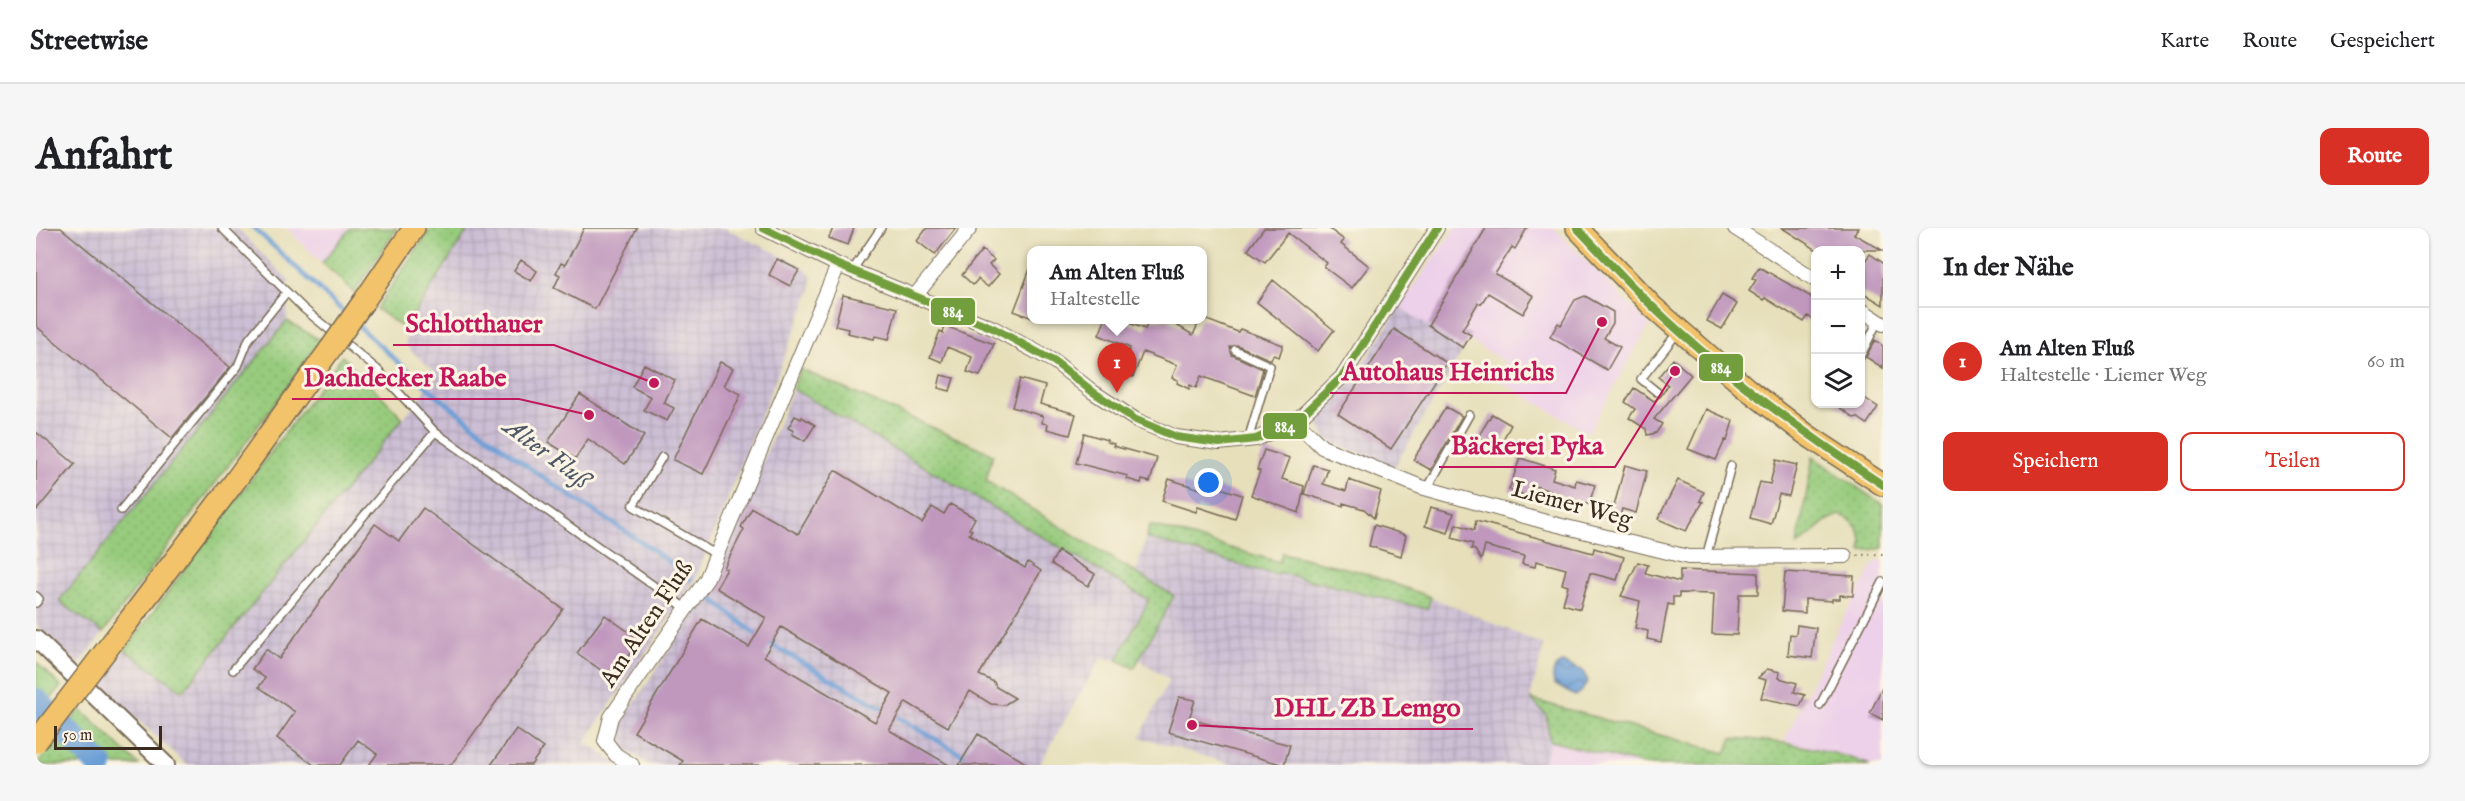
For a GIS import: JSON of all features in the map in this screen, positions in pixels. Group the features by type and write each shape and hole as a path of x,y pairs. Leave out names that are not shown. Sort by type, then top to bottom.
{"main road":[{"path":"36,742 235,481 414,228"},
{"path":"1577,228 1653,307 1746,388 1807,435 1883,485"}],"street":[{"path":"763,228 838,265 993,328 1055,362 1093,392 1136,420 1176,437 1219,443 1248,440 1296,421 1343,376 1437,228"},
{"path":"915,296 970,228"},
{"path":"1736,228 1811,277"},
{"name":"Am Alten Fluß","path":"632,765 616,755 605,741 611,717 706,580 838,265"},
{"path":"1865,312 1881,322"},
{"name":"Liemer Weg","path":"1296,421 1322,447 1427,489 1677,555 1706,557 1845,556"},
{"path":"36,639 166,765"}],"lane":[{"path":"222,228 286,292 378,370 435,432 687,609"},
{"path":"852,271 880,228"},
{"path":"121,510 238,366 249,339 286,292"},
{"path":"1862,354 1881,322"},
{"path":"1657,392 1641,379 1679,330"},
{"path":"1235,350 1270,366 1248,440"},
{"path":"1427,489 1469,416"},
{"path":"233,670 435,432"},
{"path":"662,457 633,506 717,555"},
{"path":"1706,557 1731,466"},
{"path":"1820,705 1883,582"},
{"path":"36,596 39,599 36,603"}],"path":[{"path":"1845,556 1883,554"}],"shaded area":[{"path":"36,228 237,228 288,280 287,321 60,601 103,633 79,665 36,624"},
{"path":"286,228 350,228 322,263"},
{"path":"469,228 725,228 800,265 811,274 811,290 695,580 585,742 620,765 187,765 99,684 125,650 184,691 438,375 406,346 405,329"},
{"path":"1455,228 1554,228 1649,325 1588,433 1496,379 1505,362 1469,340 1463,350 1400,307"},
{"path":"1400,307 1463,350 1395,466 1333,443 1325,437 1318,424 1321,417 1352,381"},
{"path":"793,389 1150,600 1117,660 1101,658 1039,765 650,765 625,749 621,723 711,586"},
{"path":"1146,538 1276,575 1278,572 1426,609 1431,597 1544,645 1530,698 1546,714 1550,741 1543,765 1234,765 1140,737 1169,680 1139,659 1174,596 1136,573"},
{"path":"1883,561 1883,765 1870,765 1849,757 1784,741 1837,630 1875,562"},
{"path":"1550,741 1644,765 1543,765"}],"green space":[{"path":"350,228 397,228 354,293 322,263"},
{"path":"431,228 469,228 405,329 376,309"},
{"path":"287,321 320,340 103,633 59,601"},
{"path":"342,356 403,418 183,691 125,650"},
{"path":"800,369 993,454 986,481 1174,596 1134,668 1117,660 1149,600 793,389"},
{"path":"1813,457 1883,505 1883,548 1861,551 1862,540 1858,529 1850,520 1840,515 1828,520 1797,546"},
{"path":"1150,525 1279,562 1282,553 1358,571 1431,597 1427,609 1278,572 1276,575 1146,538"},
{"path":"36,662 61,686 36,718"},
{"path":"1530,699 1725,753 1732,738 1750,739 1819,749 1870,765 1644,765 1550,741 1546,714"},
{"path":"80,709 139,765 37,765"}],"water":[{"path":"1562,663 1582,670 1588,681 1581,692 1575,696 1554,684 1554,671 1556,666"}],"building":[{"path":"36,228 61,228 230,367 172,438 36,326"},
{"path":"584,228 637,228 595,309 554,288 560,275 556,273 561,263 565,265"},
{"path":"833,228 854,228 848,245 829,238"},
{"path":"927,228 956,228 935,255 917,241"},
{"path":"1264,228 1328,228 1344,240 1341,244 1369,266 1352,288 1324,267 1327,263 1288,233 1265,262 1248,250"},
{"path":"1486,228 1527,228 1515,249 1512,247 1495,274 1534,296 1523,314 1488,293 1481,304 1478,303 1462,330 1471,335 1463,348 1428,325"},
{"path":"1782,228 1858,228 1854,234 1882,250 1865,250 1865,246 1811,246"},
{"path":"982,250 994,260 989,265 999,274 988,287 978,279 973,285 962,275"},
{"path":"1870,254 1883,263 1883,305 1865,294 1865,261"},
{"path":"777,259 799,270 790,286 769,275"},
{"path":"521,260 537,271 531,281 514,271"},
{"path":"1759,267 1811,297 1811,318 1808,316 1804,322 1749,291 1756,280 1752,278"},
{"path":"1027,277 1027,316 1014,311"},
{"path":"1273,280 1334,330 1318,351 1257,302"},
{"path":"843,295 897,308 889,339 875,336 874,339 847,333 848,329 835,326"},
{"path":"1722,295 1737,304 1722,329 1707,321"},
{"path":"1585,296 1613,312 1613,323 1604,338 1620,347 1607,370 1550,337 1558,323 1561,325 1575,300"},
{"path":"1207,320 1283,345 1279,357 1273,355 1271,360 1237,345 1230,347 1232,355 1263,369 1255,396 1201,376 1196,388 1190,385 1189,389 1172,378 1177,365 1143,352 1133,377 1120,372 1130,348 1099,335 1103,324 1132,324 1145,329 1148,324 1175,324 1193,335 1198,324 1207,324"},
{"path":"945,326 994,344 980,376 967,372 972,357 947,347 942,362 930,357 940,331 943,333"},
{"path":"1394,329 1447,363 1391,449 1338,414"},
{"path":"1875,340 1883,346 1883,368 1866,357"},
{"path":"1673,359 1691,375 1654,419 1662,424 1656,433 1647,435 1646,429 1629,418 1635,409 1625,402 1634,388 1654,401 1661,396 1668,385 1658,377"},
{"path":"720,362 733,368 724,386 741,394 703,474 673,460"},
{"path":"644,364 675,380 664,403 674,408 667,421 644,410 651,397 632,387"},
{"path":"941,375 954,378 950,391 938,388"},
{"path":"1020,379 1045,386 1040,404 1076,414 1070,435 1047,429 1048,424 1042,423 1043,416 1012,407"},
{"path":"580,394 644,436 625,464 588,439 575,459 548,442"},
{"path":"1865,398 1878,407 1867,424 1857,417 1854,418 1840,408 1865,408"},
{"path":"1446,407 1462,416 1431,470 1413,460"},
{"path":"1706,409 1733,421 1727,441 1725,440 1716,460 1688,449"},
{"path":"1492,414 1511,425 1498,448 1478,437"},
{"path":"795,416 801,419 802,417 815,425 805,441 792,434 794,431 788,428"},
{"path":"36,432 75,464 36,511"},
{"path":"1084,433 1107,440 1114,444 1113,446 1157,458 1150,482 1142,480 1141,483 1127,479 1128,476 1076,463"},
{"path":"1264,450 1290,458 1282,479 1304,486 1299,513 1251,495 1260,471 1257,470"},
{"path":"1520,458 1555,469 1552,479 1575,486 1576,480 1595,485 1589,504 1573,500 1570,509 1559,505 1562,495 1535,486 1531,488 1528,496 1509,490"},
{"path":"1776,460 1797,465 1789,496 1779,494 1771,524 1750,518 1760,482 1770,484"},
{"path":"1313,465 1328,469 1323,484 1346,491 1349,480 1381,491 1374,518 1364,509 1343,503 1343,506 1304,494"},
{"path":"1625,465 1647,471 1636,513 1622,509 1618,522 1603,517 1606,504 1614,506"},
{"path":"835,470 922,523 932,507 944,514 950,504 975,518 969,534 1025,568 1028,562 1041,571 979,675 994,682 996,687 1015,698 1004,705 991,704 970,691 948,727 906,702 889,730 949,765 680,765 683,761 634,732 702,619 749,647 766,618 716,588 744,529 741,527 752,508 798,534","holes":["781,627 892,693 875,722 764,656"]},
{"path":"1169,479 1203,490 1205,483 1242,495 1235,519 1198,507 1196,512 1162,501"},
{"path":"1678,480 1704,492 1700,501 1703,502 1686,531 1658,519"},
{"path":"1431,507 1454,513 1448,533 1425,526"},
{"path":"423,508 563,609 451,765 369,765 377,754 358,740 340,765 314,765 277,738 295,712 259,687 265,678 252,669 266,649 279,659 375,524 399,541"},
{"path":"1476,521 1593,553 1594,548 1624,557 1617,580 1590,573 1580,609 1563,604 1568,586 1562,584 1566,569 1536,561 1535,567 1522,564 1524,556 1485,546 1481,560 1475,550 1471,549 1473,544 1452,538 1456,524 1474,530"},
{"path":"1374,525 1406,535 1401,556 1369,546"},
{"path":"1058,551 1095,574 1088,586 1051,564"},
{"path":"1638,562 1648,565 1645,573 1680,582 1680,570 1758,573 1758,594 1739,594 1737,635 1712,634 1714,594 1679,593 1679,597 1673,597 1673,605 1668,604 1661,642 1647,639 1648,631 1635,628 1640,601 1621,596"},
{"path":"1785,572 1854,576 1853,596 1840,595 1840,599 1832,599 1832,601 1805,599 1805,613 1782,611"},
{"path":"605,615 640,640 612,678 577,653"},
{"path":"1797,625 1816,628 1812,658 1788,655 1790,634 1796,635"},
{"path":"1767,669 1780,672 1779,678 1797,683 1794,692 1805,695 1800,706 1761,698 1766,680 1758,678"},
{"path":"1883,686 1883,720 1870,713"},
{"path":"1179,697 1195,700 1189,719 1290,745 1284,765 1168,732"},
{"path":"516,729 543,748 531,765 491,765"},
{"path":"978,734 995,744 1029,765 959,765"}],"waterway":[{"name":"Alter Fluß","path":"254,228 347,315"},
{"name":"Alter Fluß","path":"355,323 493,440 541,476 655,551 691,579"},
{"name":"Alter Fluß","path":"711,598 759,637"},
{"name":"Alter Fluß","path":"767,642 887,711"},
{"path":"36,701 100,765"},
{"name":"Alter Fluß","path":"894,715 980,765"}],"transit line":[{"name":"884","path":"763,228 838,265 993,328 1055,362 1093,392 1136,420 1176,437 1219,443 1256,439 1296,421 1343,376 1437,228"},
{"name":"884","path":"1577,228 1643,297 1707,356 1793,423 1883,485"}],"place":[{"name":"Autohaus Heinrichs","path":"1602,322"},
{"name":"Bäckerei Pyka","path":"1675,371"},
{"name":"Schlotthauer","path":"654,383"},
{"name":"Am Alten Fluß","path":"1117,393"},
{"name":"Dachdecker Raabe","path":"589,415"},
{"name":"DHL ZB Lemgo","path":"1192,725"}]}
